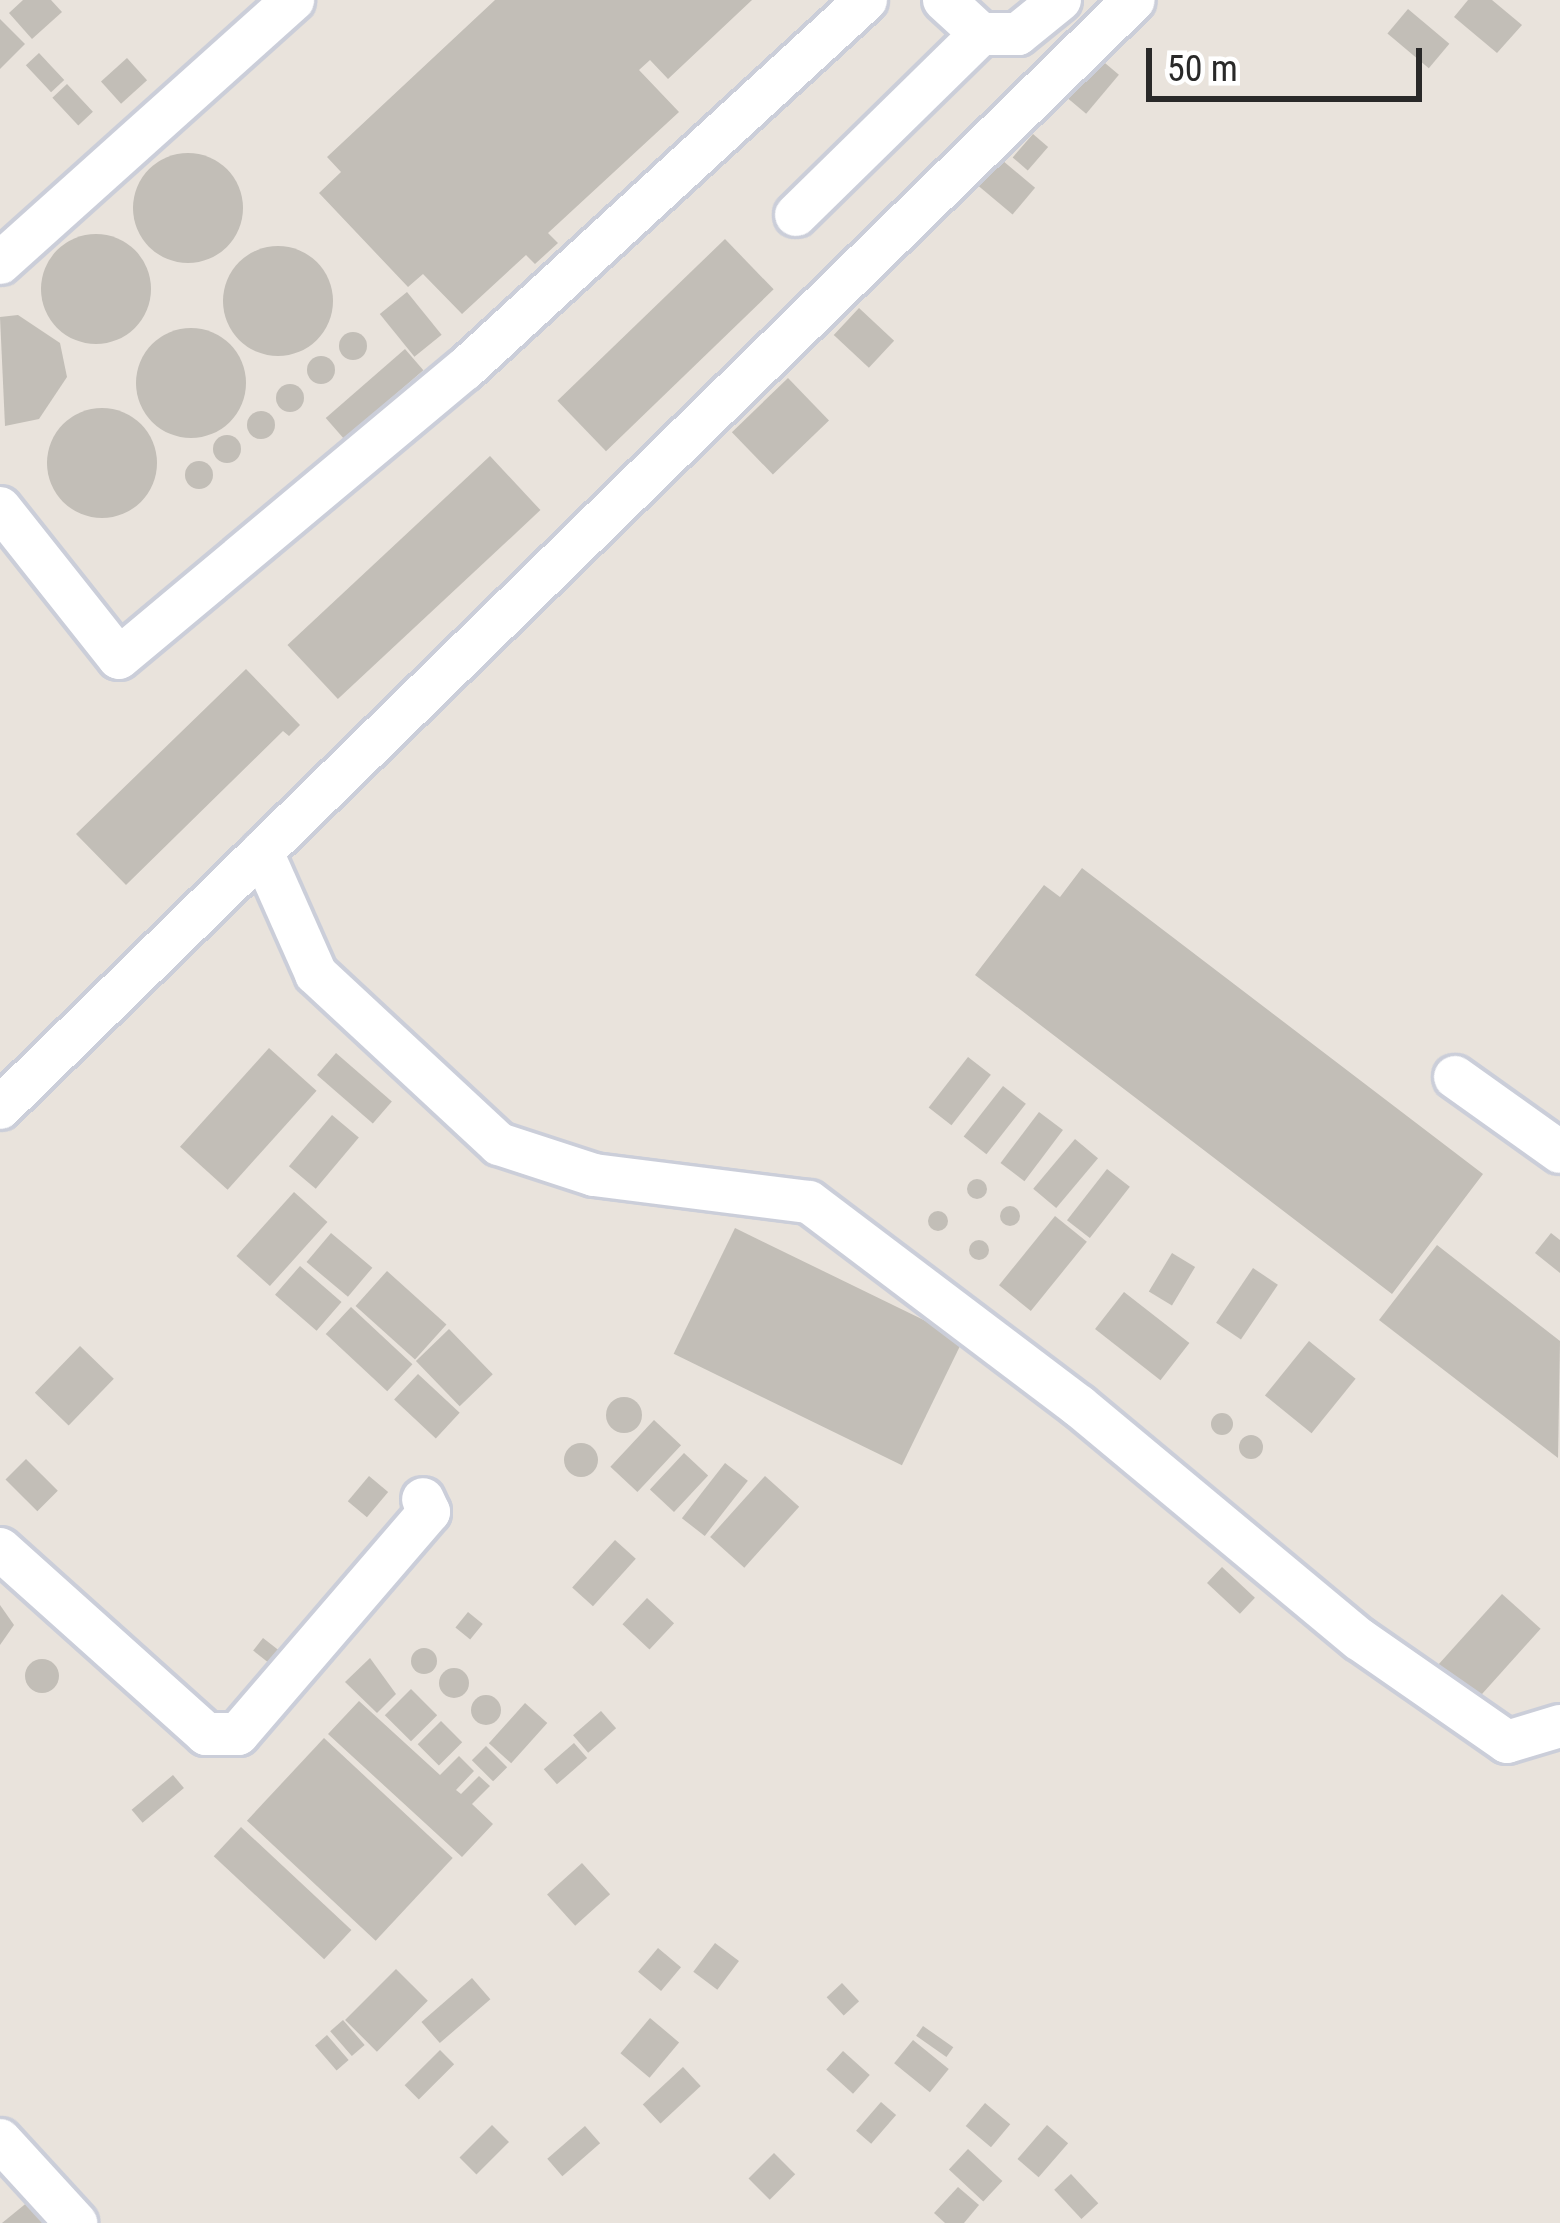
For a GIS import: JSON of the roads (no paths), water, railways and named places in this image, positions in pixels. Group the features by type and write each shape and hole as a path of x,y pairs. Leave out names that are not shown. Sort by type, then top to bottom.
{"street":[{"path":"0,263 293,0"},
{"path":"0,508 118,658 464,369 866,0"},
{"path":"944,0 981,34 1018,34 1060,0"},
{"path":"0,1108 1134,0"},
{"path":"796,215 981,34"},
{"path":"262,852 316,974 499,1144 593,1175 809,1202 1079,1406 1359,1639 1489,1730 1507,1742 1560,1726"},
{"path":"1455,1077 1560,1152"},
{"path":"0,1549 206,1734 238,1734 429,1512 423,1499"},
{"path":"0,2140 76,2223"}]}
